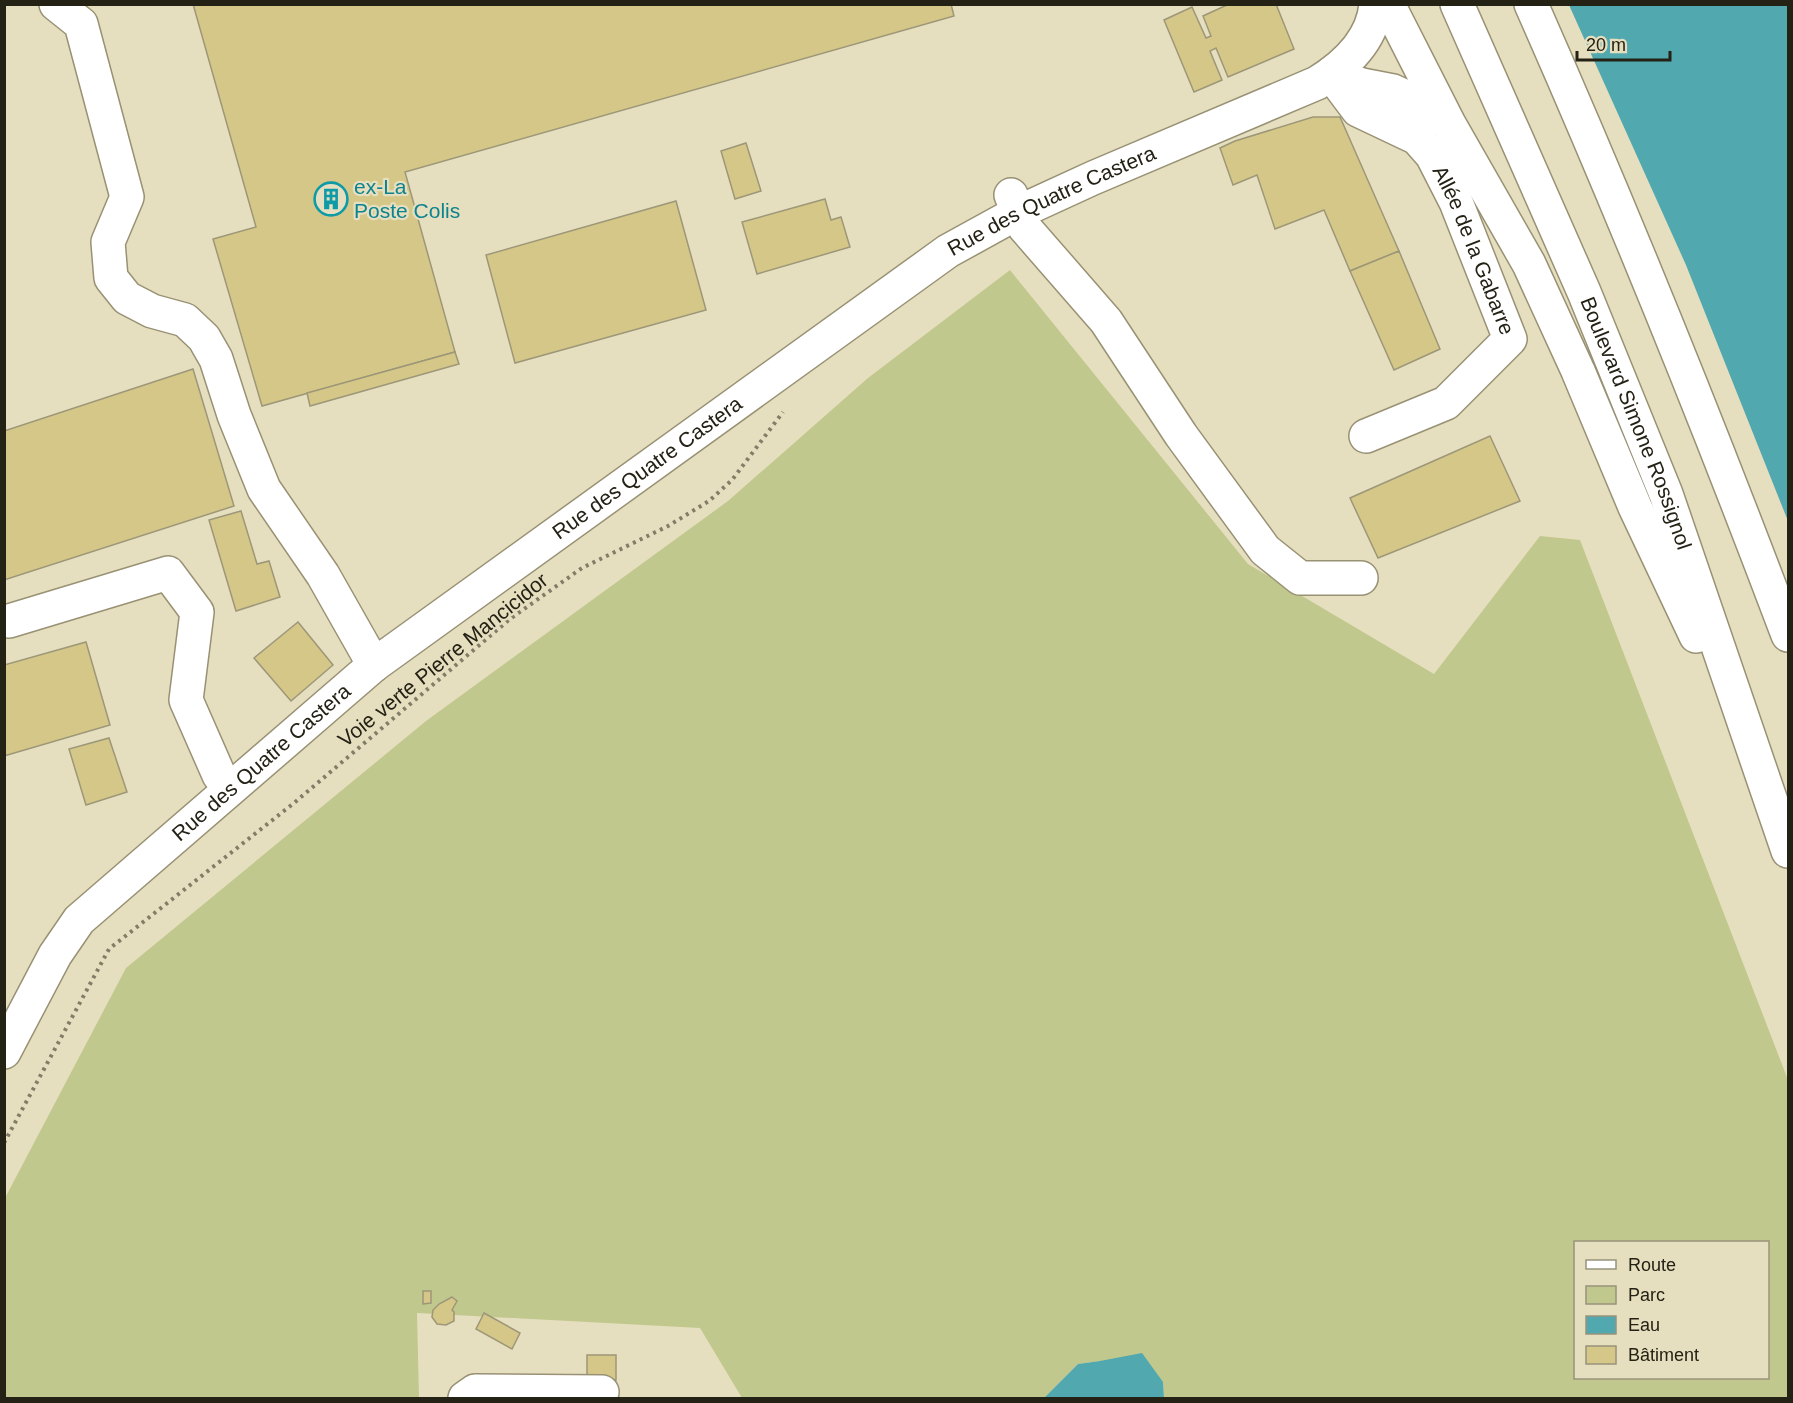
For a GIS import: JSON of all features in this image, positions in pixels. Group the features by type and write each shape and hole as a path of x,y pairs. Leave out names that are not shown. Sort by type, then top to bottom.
{"main road":[{"path":"56,4 81,24 127,197 108,242 111,278 127,298 152,311 185,320 204,338 216,359 234,414 264,489 323,575 374,665"},
{"name":"Rue des Quatre Castera","path":"4,1052 16,1006 56,955 79,920 374,665 1015,203 1195,133 1317,83 1331,74 1347,62 1366,36 1375,16 1376,4"},
{"path":"1388,4 1449,124 1529,264 1578,371 1635,507 1772,798"},
{"name":"Boulevard Simone Rossignol","path":"1457,4 1584,292 1666,494 1772,798 1788,851"},
{"path":"1531,4 1648,279 1725,468 1788,635"},
{"path":"1331,74 1362,85 1393,91 1417,102 1449,124"},
{"name":"Allée de la Gabarre","path":"1331,74 1358,110 1417,138 1432,155 1456,202 1510,339 1446,403 1366,436"},
{"path":"1015,203 1025,228 1106,321 1180,435 1265,550 1300,578 1361,578"},
{"path":"9,621 168,573 197,612 186,700 219,775 230,789"},
{"path":"465,1398 475,1391 602,1392"}],"path":[{"name":"Voie verte Pierre Mancicidor","path":"4,1143 110,949 294,803 510,620 582,568 668,526 709,501 732,480 785,410"}],"green space":[{"path":"1010,270 1248,564 1434,674 1540,536 1580,540 1788,1080 1788,1398 1164,1398 1163,1382 1100,1361 1078,1364 1044,1398 742,1398 700,1328 417,1313 419,1398 5,1398 5,1198 126,968 426,721 728,501 868,378"}],"water":[{"path":"1569,5 1788,5 1788,521 1686,265"},
{"path":"1142,1353 1163,1382 1164,1398 1044,1398 1078,1364"}],"building":[{"name":"ex-La Poste Colis","path":"193,4 951,4 954,16 405,172 455,352 262,406 213,239 256,227"},
{"path":"1229,4 1276,4 1294,49 1228,77 1216,48 1210,51 1222,80 1194,92 1164,20 1192,7 1206,38 1211,36 1203,16"},
{"path":"1313,117 1340,117 1399,251 1350,271 1324,210 1275,229 1257,175 1233,185 1220,148 1235,141"},
{"path":"746,143 761,191 735,199 721,151"},
{"path":"825,199 831,220 841,217 850,247 757,274 742,222"},
{"path":"676,201 706,310 515,363 486,255"},
{"path":"1399,251 1440,349 1394,370 1350,271"},
{"path":"455,352 459,364 310,406 307,393"},
{"path":"193,369 234,506 4,580 4,431"},
{"path":"1490,436 1520,501 1378,558 1350,498"},
{"path":"241,511 257,564 269,561 280,597 236,611 209,520"},
{"path":"298,622 333,665 291,701 254,658"},
{"path":"86,642 110,725 4,756 4,665"},
{"path":"109,738 127,792 86,805 69,749"},
{"path":"423,1291 431,1291 431,1303 423,1304"},
{"path":"452,1297 457,1301 452,1310 454,1321 446,1325 437,1324 432,1317 433,1310"},
{"path":"484,1313 520,1333 512,1349 476,1329"},
{"path":"587,1355 616,1355 616,1380 587,1380"}],"place":[{"name":"ex-La Poste Colis","path":"331,199"}]}
